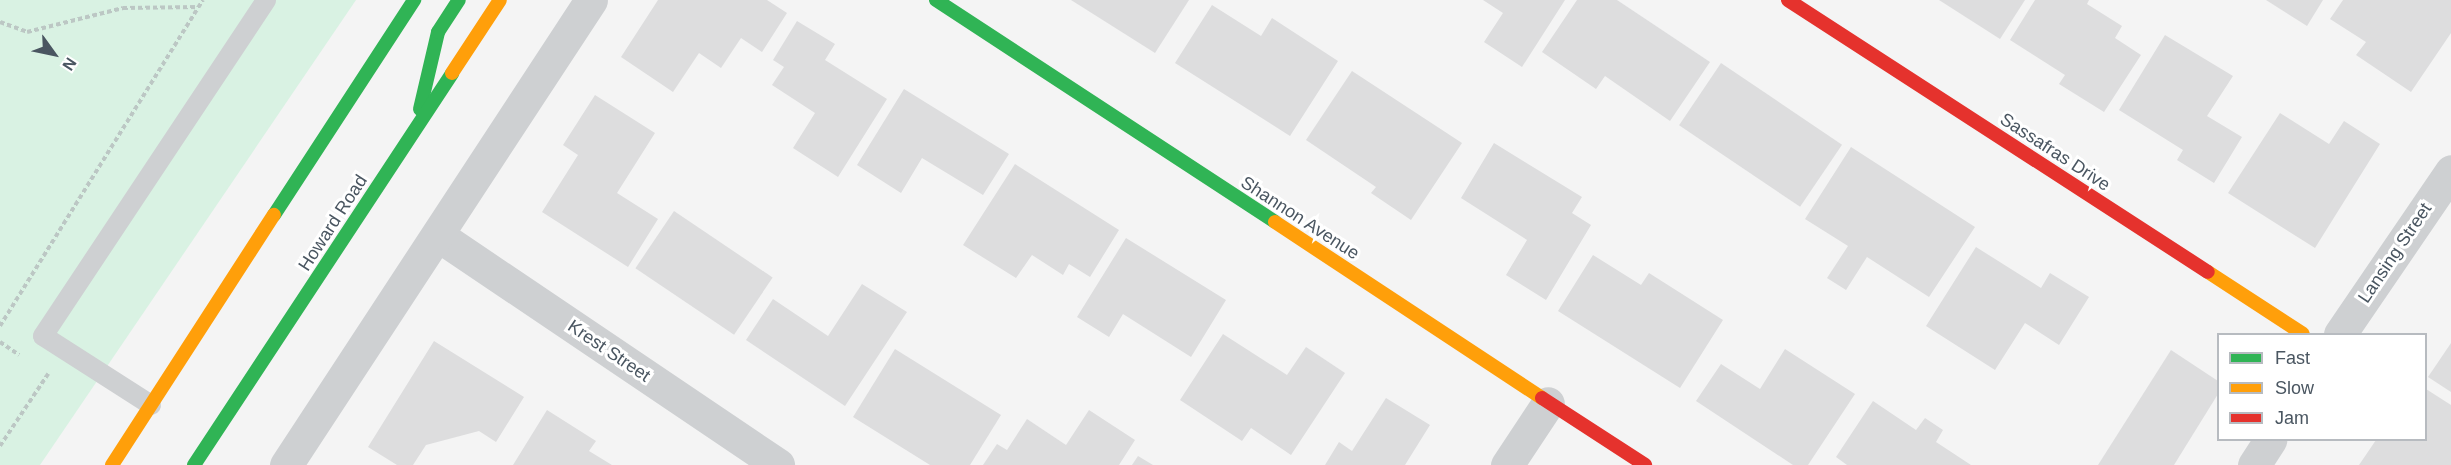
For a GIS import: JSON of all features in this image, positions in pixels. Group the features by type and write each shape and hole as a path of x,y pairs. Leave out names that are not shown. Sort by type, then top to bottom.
{"street":[{"path":"112,465 414,0"},
{"path":"415,131 438,32 459,0"},
{"name":"Howard Road","path":"194,465 500,0"},
{"path":"286,465 439,236 591,0"},
{"name":"Shannon Avenue","path":"936,0 1645,465"},
{"name":"Sassafras Drive","path":"1788,0 2301,333"},
{"name":"Lansing Street","path":"2341,333 2451,171"},
{"name":"Krest Street","path":"439,236 778,465"},
{"path":"1507,465 1548,403"},
{"path":"2254,465 2269,441"}],"lane":[{"path":"151,405 43,336 266,0"}],"path":[{"path":"0,326 203,0"},
{"path":"0,22 27,32 123,8 198,7"},
{"path":"0,342 29,361"},
{"path":"0,446 48,373 38,367"}],"green space":[{"path":"0,0 356,0 40,465 0,465"}],"building":[{"path":"658,0 767,0 787,13 762,52 741,38 721,68 699,53 673,92 621,57"},
{"path":"1071,0 1189,0 1155,53"},
{"path":"1483,0 1565,0 1522,67 1484,42 1503,13"},
{"path":"1577,0 1617,0 1710,62 1670,121 1605,76 1596,89 1542,52"},
{"path":"1939,0 2025,0 2000,39"},
{"path":"2035,0 2089,0 2087,4 2122,26 2115,38 2141,55 2104,112 2059,84 2065,75 2010,40"},
{"path":"2266,0 2323,0 2307,26"},
{"path":"2343,0 2451,0 2451,33 2411,92 2356,55 2366,42 2330,19"},
{"path":"1212,5 1261,36 1272,18 1338,61 1290,136 1175,63"},
{"path":"797,21 835,44 825,60 887,99 838,177 793,148 815,113 772,85 784,67 773,60"},
{"path":"2165,35 2233,76 2207,116 2242,137 2214,183 2177,160 2183,150 2119,110"},
{"path":"1721,63 1842,145 1800,207 1679,125"},
{"path":"1352,71 1462,143 1411,220 1371,193 1376,187 1306,140"},
{"path":"904,89 1009,154 983,195 922,158 901,193 857,165"},
{"path":"595,95 655,133 617,193 658,219 628,267 542,212 578,155 563,145"},
{"path":"2280,113 2329,144 2344,121 2380,144 2315,248 2228,193"},
{"path":"1494,143 1582,197 1572,213 1591,225 1546,300 1506,275 1527,240 1461,198"},
{"path":"1851,147 1975,227 1929,297 1867,257 1846,290 1827,278 1848,246 1805,219"},
{"path":"1015,164 1119,230 1090,277 1069,264 1063,275 1032,255 1016,278 963,245"},
{"path":"674,211 773,278 734,335 635,268"},
{"path":"1126,238 1226,300 1191,357 1123,314 1109,337 1077,317"},
{"path":"1976,247 2041,288 2050,273 2089,297 2059,345 2025,323 1995,370 1926,326"},
{"path":"1593,255 1641,285 1649,273 1723,320 1680,388 1558,311"},
{"path":"862,284 907,312 845,406 746,340 773,299 828,336"},
{"path":"1223,334 1287,375 1306,347 1345,373 1291,455 1251,428 1242,441 1180,400"},
{"path":"434,341 524,397 496,442 479,431 426,445 413,465 397,465 368,447"},
{"path":"2451,343 2451,392 2428,377"},
{"path":"895,349 1001,415 970,465 930,465 853,417"},
{"path":"1785,349 1855,394 1808,465 1793,465 1696,401 1721,364 1760,389"},
{"path":"2171,350 2217,380 2217,396 2174,465 2098,465"},
{"path":"2427,390 2451,405 2451,465 2359,465 2375,441 2427,441"},
{"path":"1386,398 1430,425 1405,465 1325,465 1339,442 1352,451"},
{"path":"1873,401 1916,430 1925,418 1943,430 1936,442 1971,465 1847,465 1836,457"},
{"path":"547,410 596,441 589,451 612,465 513,465"},
{"path":"1089,410 1135,440 1119,465 983,465 997,444 1007,450 1027,419 1066,445"},
{"path":"1138,456 1153,465 1132,465"}],"traffic: fast":[{"path":"274,215 414,0"},
{"path":"420,109 438,32 459,0"},
{"path":"936,0 1275,222"},
{"path":"194,465 452,73"}],"traffic: slow":[{"path":"452,73 500,0"},
{"path":"112,465 274,215"},
{"path":"1275,222 1542,398"},
{"path":"2208,272 2301,333"}],"traffic: jam":[{"path":"1788,0 2208,272"},
{"path":"1542,398 1645,465"}]}
